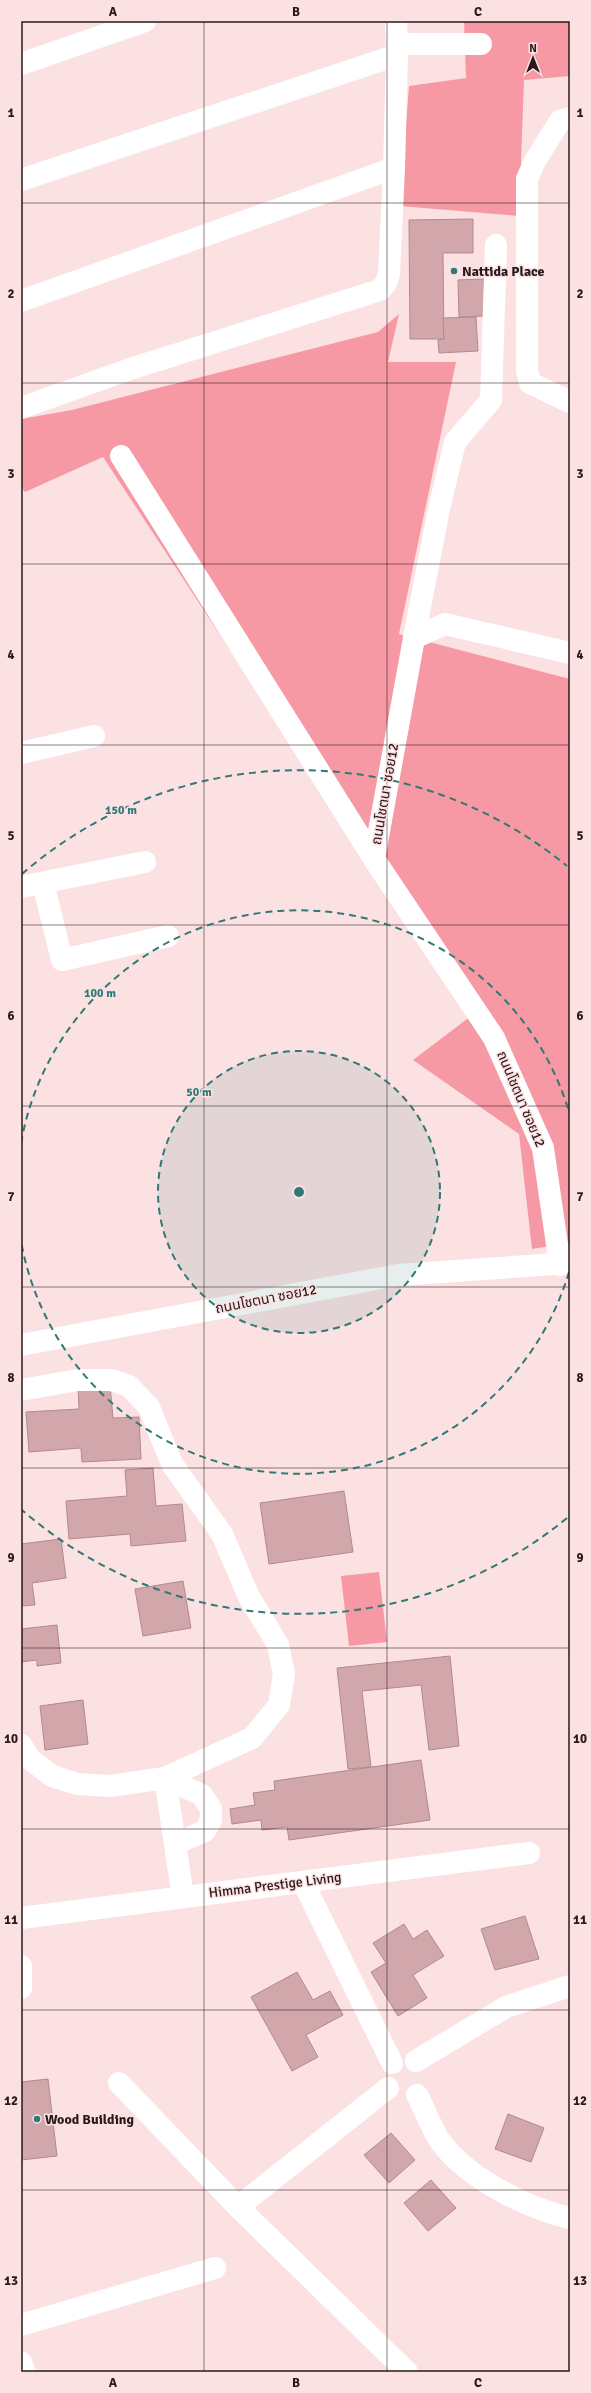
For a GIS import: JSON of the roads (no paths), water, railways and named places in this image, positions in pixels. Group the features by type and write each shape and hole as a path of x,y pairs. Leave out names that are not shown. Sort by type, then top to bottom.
{"street":[{"path":"21,64 145,21"},
{"path":"21,408 130,369 380,290 386,284 389,274 394,168 397,50 396,21"},
{"path":"21,180 397,50 481,44"},
{"path":"570,118 560,121 534,161 527,179 526,371 530,383 570,402"},
{"path":"21,301 394,168"},
{"name":"ถนนโชตนา ซอย12","path":"21,1345 398,1275 565,1264 543,1148 494,1038 374,859 439,509 455,442 492,400 496,246"},
{"path":"120,456 374,859"},
{"path":"414,638 445,624 570,653"},
{"path":"21,753 94,736"},
{"path":"21,887 145,862"},
{"path":"43,883 62,960 168,936"},
{"path":"21,1390 78,1380 111,1380 128,1386 149,1407 172,1464 222,1534 249,1597 278,1645 284,1674 279,1705 252,1738 165,1778 110,1786 77,1784 52,1776 30,1759 21,1746"},
{"path":"165,1778 183,1897"},
{"path":"165,1778 202,1795 211,1809 211,1820 205,1831 175,1844"},
{"name":"Himma Prestige Living","path":"21,1918 529,1853"},
{"path":"303,1882 392,2063"},
{"path":"21,1966 21,1988"},
{"path":"416,2061 506,2007 570,1986"},
{"path":"404,2058 416,2061 422,2066 426,2079 424,2086 417,2094 404,2098 397,2097 388,2088 386,2074 392,2063 404,2058"},
{"path":"119,2083 238,2207 407,2372"},
{"path":"238,2207 388,2088"},
{"path":"417,2094 440,2141 470,2171 509,2195 556,2215 570,2218"},
{"path":"21,2325 215,2268"},
{"path":"21,2362 25,2372"}],"place":[{"name":"Nattida Place","path":"454,271"},
{"name":"Wood Building","path":"37,2119"}]}
